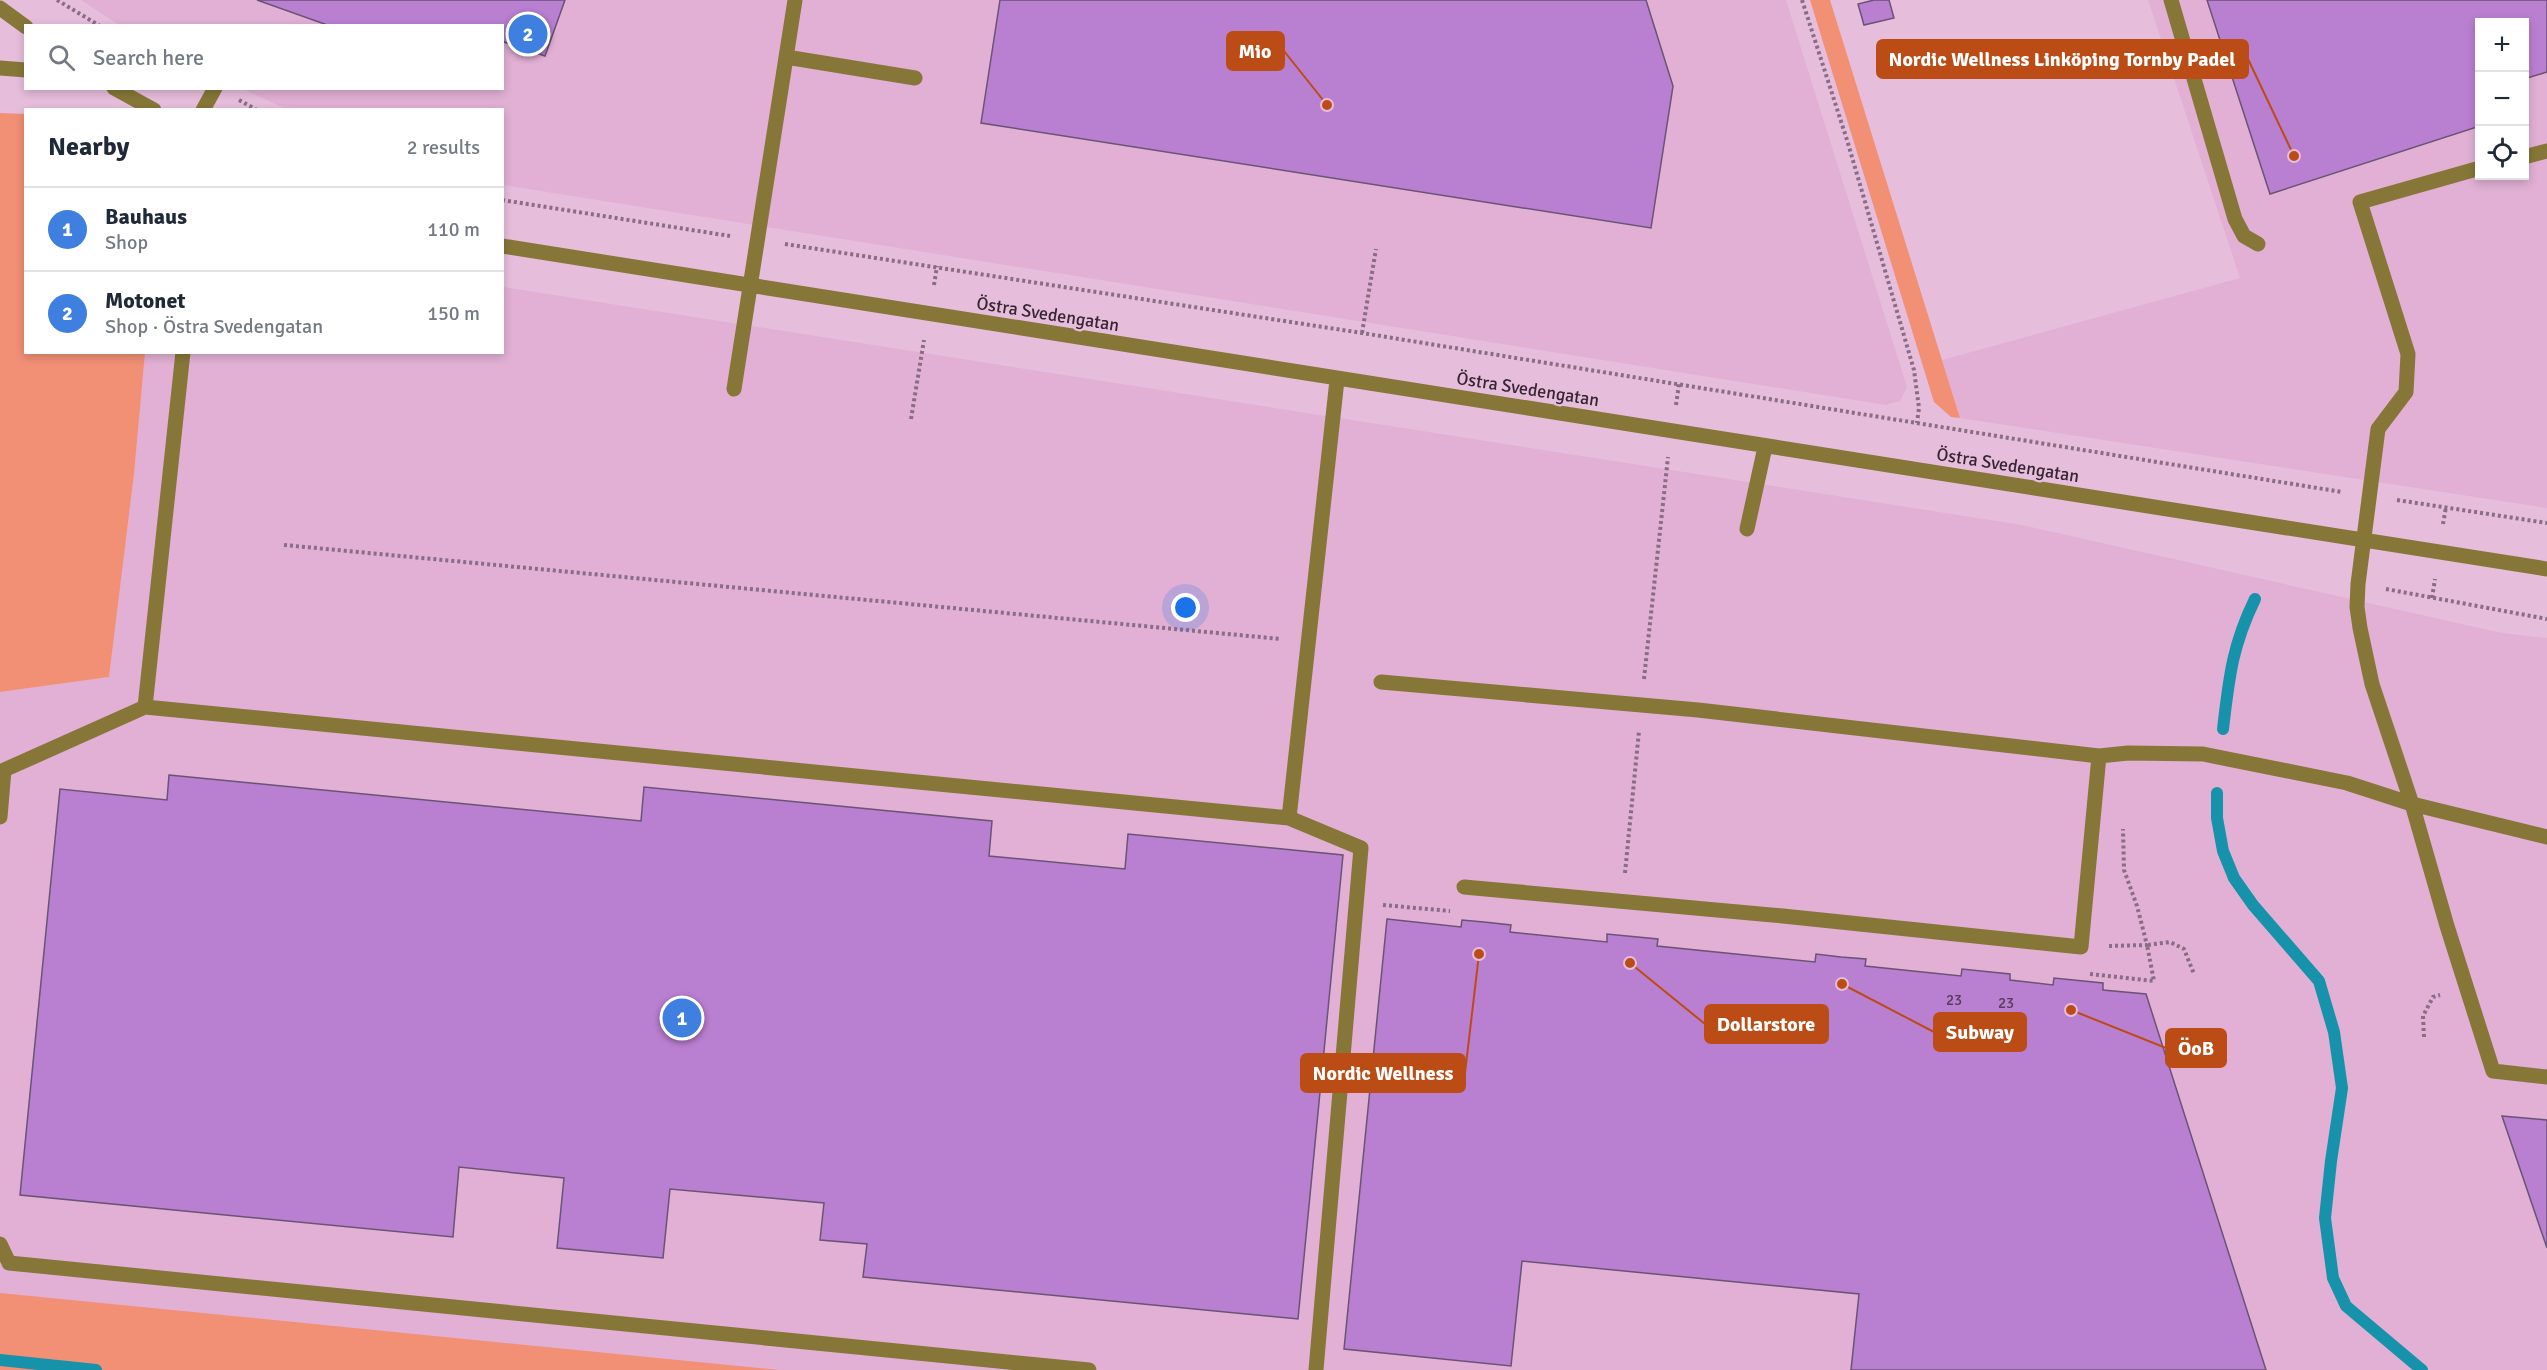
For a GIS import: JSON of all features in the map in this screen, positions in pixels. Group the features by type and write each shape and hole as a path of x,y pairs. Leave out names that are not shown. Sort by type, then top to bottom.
{"street":[{"path":"734,389 795,0"},
{"path":"2171,0 2235,219 2244,236 2259,244"},
{"path":"0,8 24,26"},
{"path":"786,57 915,78"},
{"path":"0,68 24,70"},
{"path":"113,90 150,108"},
{"path":"205,108 214,90"},
{"path":"2529,156 2547,151"},
{"path":"2475,169 2360,202 2408,354 2406,392 2378,429 2368,496 2357,607 2372,684 2412,804 2493,1071 2547,1077"},
{"name":"Östra Svedengatan","path":"504,246 1337,380 2547,569"},
{"path":"145,707 183,354"},
{"path":"1289,818 1337,380"},
{"path":"1747,529 1765,447"},
{"path":"1382,682 1698,710 2099,756 2128,753 2203,754 2347,783 2412,804 2547,837"},
{"path":"0,817 4,770 145,707 1289,818 1361,848 1316,1370"},
{"path":"1464,887 1783,916 2081,947 2099,756"},
{"path":"0,1244 9,1263 1089,1370"}],"path":[{"path":"57,0 97,24"},
{"path":"1802,0 1914,370 1919,408 1917,423"},
{"path":"504,200 938,266 2547,523"},
{"path":"1362,333 1376,249"},
{"path":"284,545 1309,641"},
{"path":"2358,584 2547,619"},
{"path":"2124,824 2124,870 2137,906 2147,945"},
{"path":"2081,947 2170,942 2184,949 2194,974"},
{"path":"2424,1037 2423,1016 2433,997 2467,989"}],"shaded area":[{"path":"81,0 1786,0 1907,387 1900,401 1886,405 504,185 504,108 284,108 245,90 504,90 504,24 117,24"},
{"path":"1810,0 1830,0 1960,418 1951,417 1934,402"},
{"path":"2148,0 2547,0 2547,508 1960,418 1942,360 2240,278"},
{"path":"0,113 24,114 24,354 145,354 134,474 109,677 0,692"},
{"path":"504,287 2022,525 2502,633 2547,638 2547,1370 0,1370 0,692 109,677 134,474 145,354 504,354"},
{"path":"0,1293 779,1370 0,1370"}],"building":[{"path":"257,0 565,0 545,56 504,42 504,24 324,24"},
{"path":"1000,0 1646,0 1673,86 1651,228 981,123"},
{"path":"1874,0 1889,0 1894,18 1864,25 1858,4"},
{"path":"2207,0 2547,0 2547,72 2529,77 2529,18 2475,18 2475,128 2270,194"},
{"path":"169,775 641,821 644,787 992,821 989,856 1125,869 1128,834 1343,855 1298,1319 863,1277 867,1244 820,1240 824,1203 670,1189 663,1258 557,1248 564,1178 459,1167 453,1237 20,1195 60,789 167,800"},
{"path":"1387,919 1461,927 1462,920 1484,922 1511,925 1510,932 1607,942 1607,934 1658,939 1657,946 1815,962 1816,954 1866,959 1865,966 1961,976 1962,969 2010,974 2010,980 2053,985 2054,978 2103,983 2103,990 2146,994 2266,1370 1851,1370 1859,1294 1522,1261 1511,1366 1344,1349"},
{"path":"2502,1116 2547,1120 2547,1248"}],"waterway":[{"path":"2223,729 2236,647 2255,599"},
{"path":"2217,793 2217,818 2223,851 2234,878 2253,905 2319,981 2334,1032 2342,1088 2325,1218 2333,1278 2346,1306 2422,1370"},
{"path":"0,1360 96,1370"}],"place":[{"name":"Motonet","path":"528,34"},
{"name":"Mio","path":"1327,105"},
{"name":"Nordic Wellness Linköping Tornby Padel","path":"2294,156"},
{"name":"Nordic Wellness","path":"1479,954"},
{"name":"Dollarstore","path":"1630,963"},
{"name":"Subway","path":"1842,984"},
{"name":"ÖoB","path":"2071,1010"},
{"name":"Bauhaus","path":"682,1018"}]}
